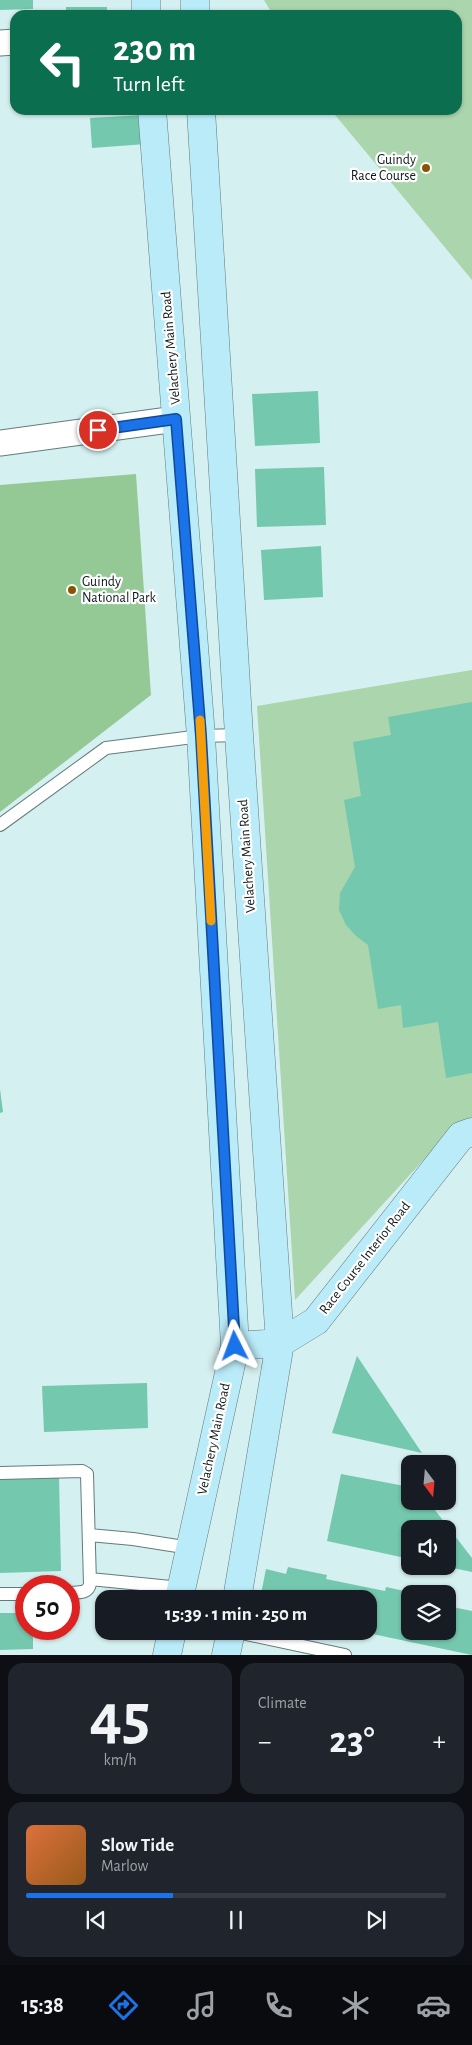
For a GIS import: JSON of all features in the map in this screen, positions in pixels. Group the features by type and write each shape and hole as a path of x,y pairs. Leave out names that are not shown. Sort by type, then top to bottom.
{"main road":[{"name":"Velachery Main Road","path":"152,115 201,736 235,1346 181,1590"},
{"name":"Velachery Main Road","path":"201,115 239,735 280,1343 239,1590"},
{"name":"Race Course Interior Road","path":"235,1346 280,1343 316,1321 461,1136 472,1132"},
{"path":"167,1655 170,1640"},
{"path":"226,1655 230,1640"}],"street":[{"path":"0,443 176,419"}],"lane":[{"path":"0,825 106,748 201,736 239,735"},
{"path":"0,1473 85,1473 88,1480 90,1579 89,1587 86,1591 80,1592"},
{"path":"89,1535 133,1539 190,1548"},
{"path":"90,1579 161,1590"},
{"path":"0,1594 15,1594"},
{"path":"274,1640 345,1655"}],"green space":[{"name":"Guindy Race Course","path":"264,0 472,0 472,280 335,115 462,115 462,10 270,10"},
{"name":"Guindy National Park","path":"136,474 151,695 0,812 0,485"},
{"path":"472,670 472,1117 451,1130 295,1300 257,706"}],"building":[{"path":"0,0 33,0 33,9 0,10"},
{"path":"66,7 107,7 107,10 66,10"},
{"path":"144,115 146,144 92,148 90,118"},
{"path":"318,391 320,443 255,446 252,394"},
{"path":"324,467 326,525 257,527 255,469"},
{"path":"321,546 323,597 264,600 261,550"},
{"path":"472,702 472,1073 446,1078 438,1022 403,1028 401,1005 378,1009 368,945 346,925 339,910 340,893 355,867 344,800 361,796 353,742 391,735 388,717"},
{"path":"0,1089 3,1112 0,1113"},
{"path":"357,1356 422,1453 332,1433"},
{"path":"147,1383 148,1428 44,1432 42,1386"},
{"path":"341,1474 401,1485 401,1510 435,1510 443,1520 401,1520 401,1557 327,1541"},
{"path":"59,1476 61,1571 0,1573 0,1478"},
{"path":"456,1537 472,1558 472,1572 456,1569"},
{"path":"288,1567 327,1575 326,1579 385,1591 386,1587 401,1590 401,1640 456,1640 456,1608 472,1611 472,1655 377,1635 377,1590 262,1590 266,1569 286,1574"},
{"path":"0,1613 15,1613 15,1640 33,1640 33,1649 0,1650"}],"slow traffic":[{"path":"200,720 211,921"}],"place":[{"name":"Guindy Race Course","path":"426,168"},
{"name":"Guindy National Park","path":"72,590"}],"route":[{"path":"98,430 176,419 201,736 235,1346"}]}
